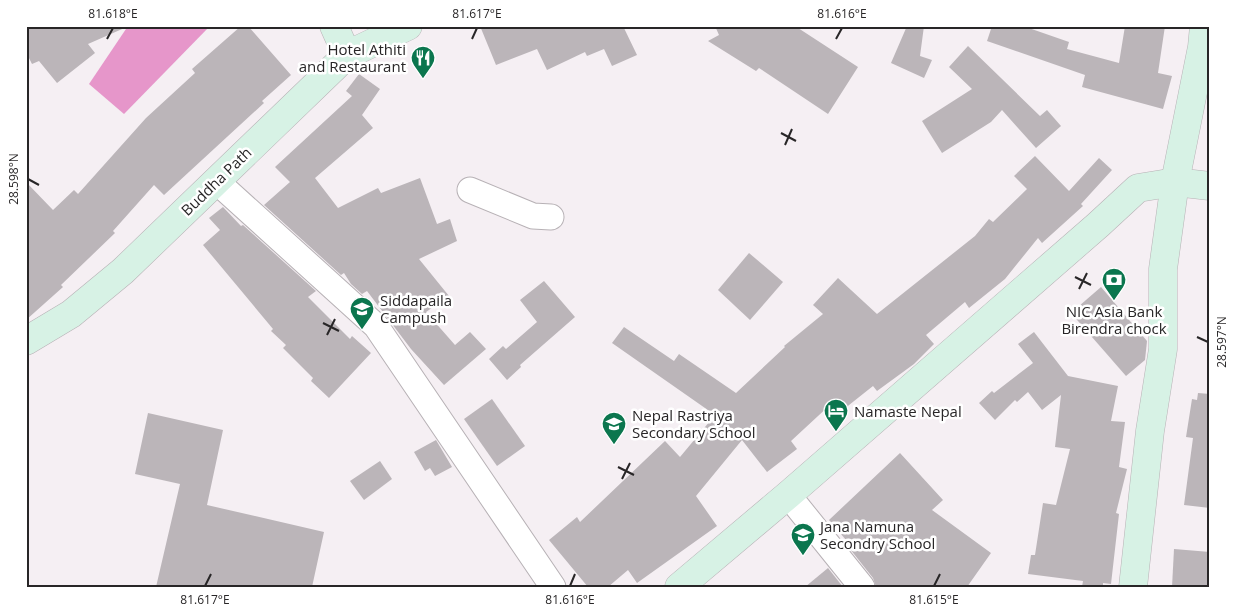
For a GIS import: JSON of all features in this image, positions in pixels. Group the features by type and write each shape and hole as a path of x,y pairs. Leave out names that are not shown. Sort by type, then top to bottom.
{"street":[{"path":"334,26 347,56"},
{"name":"Buddha Path","path":"26,341 71,314 123,271 347,56 408,26"},
{"path":"1133,587 1150,431 1163,349 1163,269 1175,182 1202,47 1204,26"},
{"path":"216,181 376,326 553,587"},
{"path":"679,587 788,495 1138,188 1175,182 1210,186"},
{"path":"470,190 533,216 551,217"},
{"path":"788,495 862,587"}],"shaded area":[{"path":"128,26 209,27 124,114 89,84"}],"building":[{"path":"26,26 129,26 88,44 95,53 57,83 39,61 32,64 26,52"},
{"path":"241,26 248,26 291,75 262,101 264,103 164,195 154,185 113,231 115,233 61,285 63,287 26,320 26,182 53,210 74,190 78,194 146,118 195,73 192,69"},
{"path":"480,26 623,26 637,55 612,66 604,49 587,56 585,52 547,70 537,49 496,65"},
{"path":"715,26 795,26 858,67 828,114 759,68 756,71 708,41 719,35"},
{"path":"907,26 924,26 920,56 932,60 924,78 891,63"},
{"path":"992,26 1023,26 1069,42 1067,49 1119,63 1125,26 1165,26 1158,73 1172,76 1163,109 1082,87 1085,75 987,41"},
{"path":"968,46 1040,116 1047,110 1061,126 1036,148 1002,110 991,122 942,153 922,121 972,89 949,67"},
{"path":"359,74 380,89 362,115 373,128 315,178 338,208 378,188 381,193 420,178 437,224 450,219 457,241 419,259 449,296 426,312 455,345 470,332 486,349 444,385 411,349 367,291 362,294 351,284 344,273 341,275 264,205 290,182 275,167 352,96 346,91"},
{"path":"1035,156 1069,191 1099,158 1112,170 1081,204 1083,206 1042,243 1038,238 1005,279 969,308 965,302 926,335 934,344 914,364 877,391 873,386 839,413 831,404 791,441 797,449 767,472 742,440 696,496 717,526 637,583 628,570 608,587 588,587 549,540 577,517 580,522 665,441 680,457 715,415 612,343 624,327 674,361 679,354 736,393 784,346 823,314 813,305 838,278 877,314 975,236 989,219 993,222 1027,189 1014,176"},
{"path":"223,207 241,226 243,225 316,291 308,297 350,339 352,336 371,353 329,398 311,381 313,378 283,348 286,345 271,331 273,329 203,245 220,230 209,218"},
{"path":"749,253 783,282 750,320 718,290"},
{"path":"544,281 575,317 520,365 521,367 507,380 489,359 503,346 506,349 537,322 520,300"},
{"path":"1101,287 1147,341 1145,360 1126,376 1071,313"},
{"path":"1034,332 1068,376 1118,386 1111,421 1125,422 1119,467 1127,469 1116,513 1119,514 1111,584 1103,583 1103,587 1082,587 1083,581 1028,574 1031,555 1035,555 1043,503 1056,505 1070,449 1055,447 1061,395 1042,410 1028,392 1017,402 1015,400 995,420 979,403 992,391 994,393 1033,363 1018,344"},
{"path":"1198,393 1210,394 1210,508 1184,505 1193,438 1186,437 1192,399 1197,400"},
{"path":"492,399 525,446 497,466 464,419"},
{"path":"148,413 223,430 207,505 324,532 312,587 156,587 180,484 135,474"},
{"path":"436,440 452,467 435,476 430,468 425,471 414,452"},
{"path":"900,453 943,500 932,510 991,553 967,587 876,587 873,578 850,549 852,547 829,520"},
{"path":"380,461 392,479 364,500 350,481"},
{"path":"1174,549 1210,552 1210,587 1172,587"},
{"path":"828,568 843,587 805,587"}],"place":[{"name":"Hotel Athiti and Restaurant","path":"423,79"},
{"name":"NIC Asia Bank Birendra chock","path":"1114,301"},
{"name":"Siddapaila Campush","path":"362,330"},
{"name":"Namaste Nepal","path":"836,432"},
{"name":"Nepal Rastriya Secondary School","path":"614,445"},
{"name":"Jana Namuna Secondry School","path":"803,556"}]}
